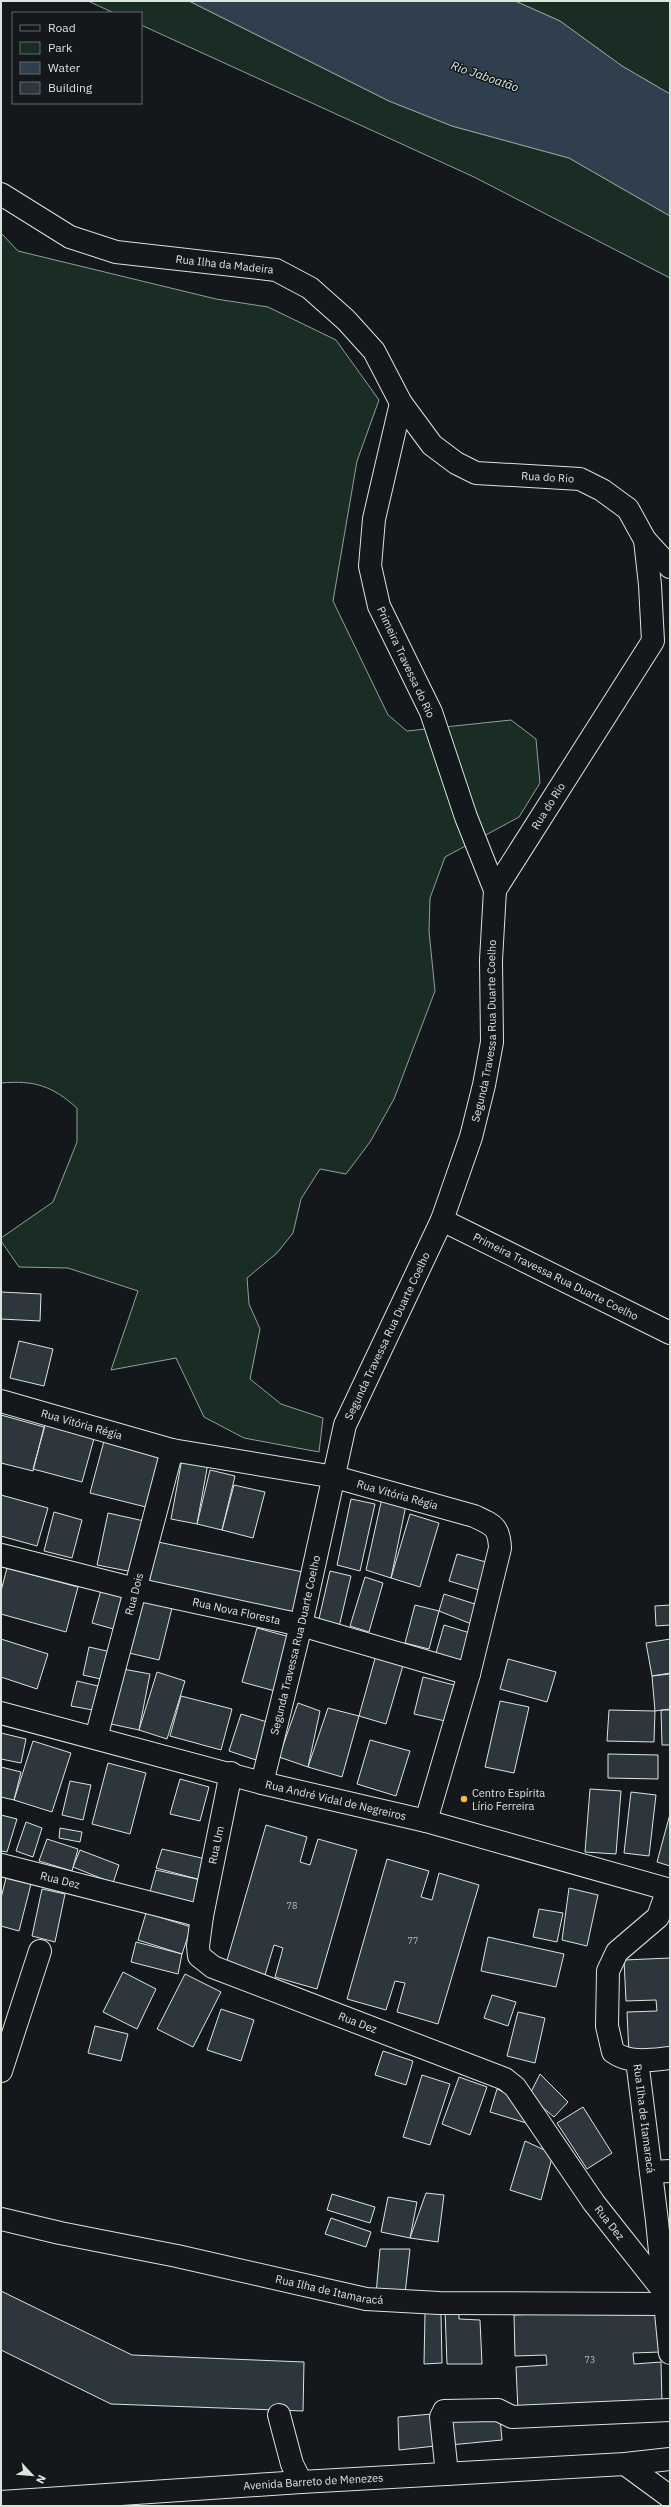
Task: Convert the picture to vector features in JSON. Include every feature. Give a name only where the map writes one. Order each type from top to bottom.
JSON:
[{"type":"street","name":"Rua Ilha da Madeira","points":[[1,194],[70,237],[116,252],[276,270],[310,288],[346,320],[374,351],[401,403]]},
{"type":"street","name":"Rua do Rio","points":[[401,403],[432,445],[456,463],[476,473],[580,480],[602,490],[628,509],[645,540],[650,585],[661,638],[496,890]]},
{"type":"street","name":"Primeira Travessa do Rio","points":[[401,403],[374,519],[370,566],[379,606],[431,712],[466,817],[496,890]]},
{"type":"street","points":[[645,540],[670,567]]},
{"type":"street","name":"Segunda Travessa Rua Duarte Coelho","points":[[262,1783],[301,1625],[346,1426],[442,1220],[471,1137],[484,1085],[492,1042],[491,960],[496,890]]},
{"type":"street","name":"Primeira Travessa Rua Duarte Coelho","points":[[442,1220],[670,1333]]},
{"type":"street","name":"Rua Vitória Régia","points":[[1,1401],[172,1450],[335,1477],[474,1516],[492,1525],[499,1533],[500,1548],[469,1674],[426,1821]]},
{"type":"street","name":"Rua Dois","points":[[96,1738],[172,1450]]},
{"type":"street","name":"Rua Nova Floresta","points":[[1,1555],[135,1589],[301,1625],[469,1674]]},
{"type":"street","name":"Rua André Vidal de Negreiros","points":[[1,1713],[262,1783],[426,1821],[669,1890]]},
{"type":"street","name":"Rua Um","points":[[202,1916],[231,1774]]},
{"type":"street","name":"Rua Dez","points":[[1,1865],[202,1916],[198,1946],[199,1956],[213,1967],[505,2079],[515,2087],[594,2204],[665,2294]]},
{"type":"street","name":"Rua Ilha de Itamaracá","points":[[669,1890],[658,1917],[617,1952],[606,1978],[607,2026],[610,2047],[619,2056],[637,2060],[661,2172],[665,2294],[670,2353]]},
{"type":"street","points":[[1,2071],[40,1950]]},
{"type":"street","points":[[637,2060],[670,2058]]},
{"type":"street","name":"Rua Ilha de Itamaracá","points":[[1,2219],[60,2233],[177,2256],[366,2299],[439,2303],[665,2294]]},
{"type":"street","points":[[447,2474],[441,2417],[444,2411],[498,2410],[512,2417],[670,2410]]},
{"type":"street","points":[[279,2415],[292,2464],[301,2482]]},
{"type":"street","name":"Avenida Barreto de Menezes","points":[[1,2502],[301,2482],[626,2464],[670,2459]]},
{"type":"street","points":[[626,2464],[670,2497]]},
{"type":"green space","points":[[88,1],[189,1],[389,101],[452,126],[569,158],[670,216],[670,278],[474,177],[142,25],[142,12],[112,12]]},
{"type":"green space","points":[[515,1],[670,1],[670,94],[622,66],[560,21]]},
{"type":"green space","points":[[1,233],[18,251],[216,299],[268,307],[336,340],[379,400],[357,461],[333,601],[388,715],[407,731],[511,720],[536,739],[540,783],[519,817],[445,857],[430,898],[429,931],[435,991],[394,1099],[370,1142],[346,1174],[320,1169],[301,1199],[293,1233],[277,1253],[247,1278],[249,1304],[260,1329],[250,1379],[281,1404],[323,1418],[319,1452],[244,1438],[204,1417],[176,1358],[111,1370],[138,1291],[68,1268],[19,1267],[1,1241],[1,1238],[53,1202],[77,1142],[77,1108],[59,1094],[42,1086],[13,1082],[1,1083]]},
{"type":"water","name":"Rio Jaboatão","points":[[189,1],[515,1],[560,21],[622,66],[670,94],[670,216],[569,158],[452,126],[389,101]]},
{"type":"building","points":[[1,1292],[41,1294],[40,1321],[1,1319]]},
{"type":"building","points":[[19,1341],[53,1349],[44,1386],[10,1378]]},
{"type":"building","points":[[1,1415],[44,1427],[33,1471],[1,1463]]},
{"type":"building","points":[[46,1422],[95,1435],[82,1482],[33,1469]]},
{"type":"building","points":[[104,1441],[163,1456],[150,1508],[90,1493]]},
{"type":"building","points":[[182,1459],[208,1463],[197,1524],[171,1519]]},
{"type":"building","points":[[210,1470],[235,1476],[222,1530],[197,1524]]},
{"type":"building","points":[[234,1485],[265,1492],[253,1538],[222,1530]]},
{"type":"building","points":[[1,1495],[48,1508],[37,1546],[1,1536]]},
{"type":"building","points":[[382,1498],[406,1505],[391,1578],[366,1570]]},
{"type":"building","points":[[351,1499],[375,1504],[360,1571],[337,1565]]},
{"type":"building","points":[[54,1512],[82,1520],[72,1558],[44,1551]]},
{"type":"building","points":[[108,1513],[144,1521],[133,1572],[97,1565]]},
{"type":"building","points":[[410,1514],[439,1523],[420,1587],[391,1578]]},
{"type":"building","points":[[158,1542],[303,1572],[294,1612],[149,1583]]},
{"type":"building","points":[[457,1554],[486,1562],[479,1590],[449,1581]]},
{"type":"building","points":[[7,1568],[78,1587],[66,1632],[1,1614],[1,1591]]},
{"type":"building","points":[[330,1571],[351,1576],[339,1627],[318,1623]]},
{"type":"building","points":[[365,1577],[383,1583],[369,1632],[350,1626]]},
{"type":"building","points":[[102,1586],[131,1594],[121,1631],[92,1623]]},
{"type":"building","points":[[444,1594],[481,1606],[474,1625],[439,1611]]},
{"type":"building","points":[[142,1601],[172,1608],[159,1660],[129,1653]]},
{"type":"building","points":[[415,1605],[439,1611],[429,1649],[405,1643]]},
{"type":"building","points":[[670,1605],[670,1625],[656,1626],[655,1606]]},
{"type":"building","points":[[444,1625],[470,1633],[462,1661],[436,1653]]},
{"type":"building","points":[[257,1628],[290,1637],[275,1691],[242,1682]]},
{"type":"building","points":[[1,1639],[48,1654],[37,1689],[1,1677]]},
{"type":"building","points":[[670,1639],[670,1673],[652,1676],[646,1643]]},
{"type":"building","points":[[89,1647],[111,1652],[105,1680],[83,1675]]},
{"type":"building","points":[[376,1655],[404,1662],[386,1724],[359,1716]]},
{"type":"building","points":[[508,1659],[556,1672],[547,1702],[500,1689]]},
{"type":"building","points":[[123,1669],[150,1674],[139,1730],[111,1724]]},
{"type":"building","points":[[157,1672],[185,1681],[167,1739],[139,1730]]},
{"type":"building","points":[[670,1674],[670,1709],[655,1711],[652,1676]]},
{"type":"building","points":[[423,1677],[454,1685],[445,1721],[414,1714]]},
{"type":"building","points":[[77,1681],[98,1686],[93,1710],[71,1706]]},
{"type":"building","points":[[181,1696],[232,1709],[221,1750],[170,1736]]},
{"type":"building","points":[[500,1701],[529,1707],[514,1773],[485,1767]]},
{"type":"building","points":[[298,1703],[320,1711],[308,1767],[279,1757]]},
{"type":"building","points":[[328,1708],[359,1716],[342,1777],[308,1767]]},
{"type":"building","points":[[609,1710],[655,1711],[654,1742],[607,1741]]},
{"type":"building","points":[[661,1710],[670,1710],[670,1745],[662,1745]]},
{"type":"building","points":[[241,1714],[267,1722],[256,1760],[229,1751]]},
{"type":"building","points":[[1,1733],[26,1739],[21,1763],[1,1759]]},
{"type":"building","points":[[370,1740],[410,1751],[396,1796],[357,1784]]},
{"type":"building","points":[[33,1741],[71,1753],[52,1812],[14,1800]]},
{"type":"building","points":[[608,1754],[658,1755],[658,1779],[608,1778]]},
{"type":"building","points":[[108,1763],[146,1773],[130,1834],[92,1824]]},
{"type":"building","points":[[1,1767],[21,1772],[14,1800],[1,1797]]},
{"type":"building","points":[[180,1779],[209,1787],[200,1821],[170,1814]]},
{"type":"building","points":[[70,1781],[91,1785],[83,1820],[62,1815]]},
{"type":"building","points":[[590,1789],[621,1791],[616,1854],[585,1852]]},
{"type":"building","points":[[631,1792],[656,1795],[649,1856],[624,1853]]},
{"type":"building","points":[[670,1814],[670,1866],[657,1862]]},
{"type":"building","points":[[1,1815],[17,1819],[7,1852],[1,1851]]},
{"type":"building","points":[[26,1822],[42,1828],[33,1857],[16,1851]]},
{"type":"building","points":[[266,1825],[307,1837],[300,1862],[310,1865],[318,1839],[357,1850],[317,1989],[275,1977],[283,1948],[274,1945],[265,1975],[226,1964]]},
{"type":"building","points":[[60,1828],[82,1832],[80,1842],[59,1838]]},
{"type":"building","points":[[47,1839],[78,1849],[72,1871],[39,1861]]},
{"type":"building","points":[[162,1849],[206,1859],[201,1880],[156,1868]]},
{"type":"building","points":[[80,1850],[119,1865],[113,1883],[73,1867]]},
{"type":"building","points":[[387,1859],[429,1871],[421,1897],[432,1900],[439,1873],[479,1885],[438,2024],[397,2012],[405,1983],[395,1981],[386,2010],[347,1999]]},
{"type":"building","points":[[156,1870],[201,1880],[195,1903],[150,1892]]},
{"type":"building","points":[[6,1878],[31,1884],[19,1931],[1,1926],[1,1898]]},
{"type":"building","points":[[569,1888],[598,1895],[587,1946],[562,1940]]},
{"type":"building","points":[[42,1889],[65,1894],[55,1942],[32,1936]]},
{"type":"building","points":[[539,1909],[563,1913],[557,1942],[533,1937]]},
{"type":"building","points":[[146,1913],[191,1927],[182,1954],[138,1940]]},
{"type":"building","points":[[488,1937],[564,1954],[556,1987],[481,1971]]},
{"type":"building","points":[[136,1942],[182,1954],[178,1974],[131,1962]]},
{"type":"building","points":[[670,1958],[670,2053],[629,2055],[627,2012],[657,2011],[656,2000],[626,2001],[624,1960]]},
{"type":"building","points":[[123,1972],[156,1989],[137,2029],[103,2012]]},
{"type":"building","points":[[185,1974],[221,1992],[193,2047],[157,2029]]},
{"type":"building","points":[[492,1995],[516,2002],[508,2026],[484,2018]]},
{"type":"building","points":[[221,2009],[254,2020],[241,2061],[207,2050]]},
{"type":"building","points":[[518,2012],[545,2018],[535,2063],[507,2056]]},
{"type":"building","points":[[95,2026],[128,2034],[121,2061],[88,2053]]},
{"type":"building","points":[[383,2051],[413,2061],[406,2085],[375,2075]]},
{"type":"building","points":[[540,2074],[568,2102],[554,2117],[529,2096]]},
{"type":"building","points":[[422,2075],[450,2084],[430,2145],[403,2137]]},
{"type":"building","points":[[459,2077],[487,2087],[470,2135],[442,2124]]},
{"type":"building","points":[[497,2089],[514,2097],[533,2125],[490,2112]]},
{"type":"building","points":[[583,2107],[612,2153],[587,2169],[557,2123]]},
{"type":"building","points":[[525,2141],[553,2154],[541,2200],[510,2190]]},
{"type":"building","points":[[426,2193],[444,2195],[438,2242],[410,2238]]},
{"type":"building","points":[[332,2194],[375,2207],[370,2223],[327,2210]]},
{"type":"building","points":[[388,2197],[417,2202],[410,2238],[381,2232]]},
{"type":"building","points":[[331,2218],[371,2232],[366,2247],[325,2234]]},
{"type":"building","points":[[380,2249],[410,2249],[405,2294],[376,2294]]},
{"type":"building","points":[[1,2291],[132,2355],[304,2362],[303,2411],[111,2404],[1,2350]]},
{"type":"building","points":[[658,2308],[660,2352],[633,2353],[634,2364],[661,2362],[662,2403],[518,2410],[516,2367],[547,2365],[546,2355],[515,2356],[514,2315]]},
{"type":"building","points":[[445,2310],[459,2311],[459,2319],[480,2320],[482,2364],[447,2364]]},
{"type":"building","points":[[425,2313],[441,2314],[442,2363],[424,2364]]},
{"type":"building","points":[[432,2414],[435,2446],[399,2450],[398,2417]]},
{"type":"building","points":[[449,2418],[500,2418],[502,2440],[450,2445]]},
{"type":"place","name":"Centro Espírita Lírio Ferreira","points":[[464,1799]]}]
